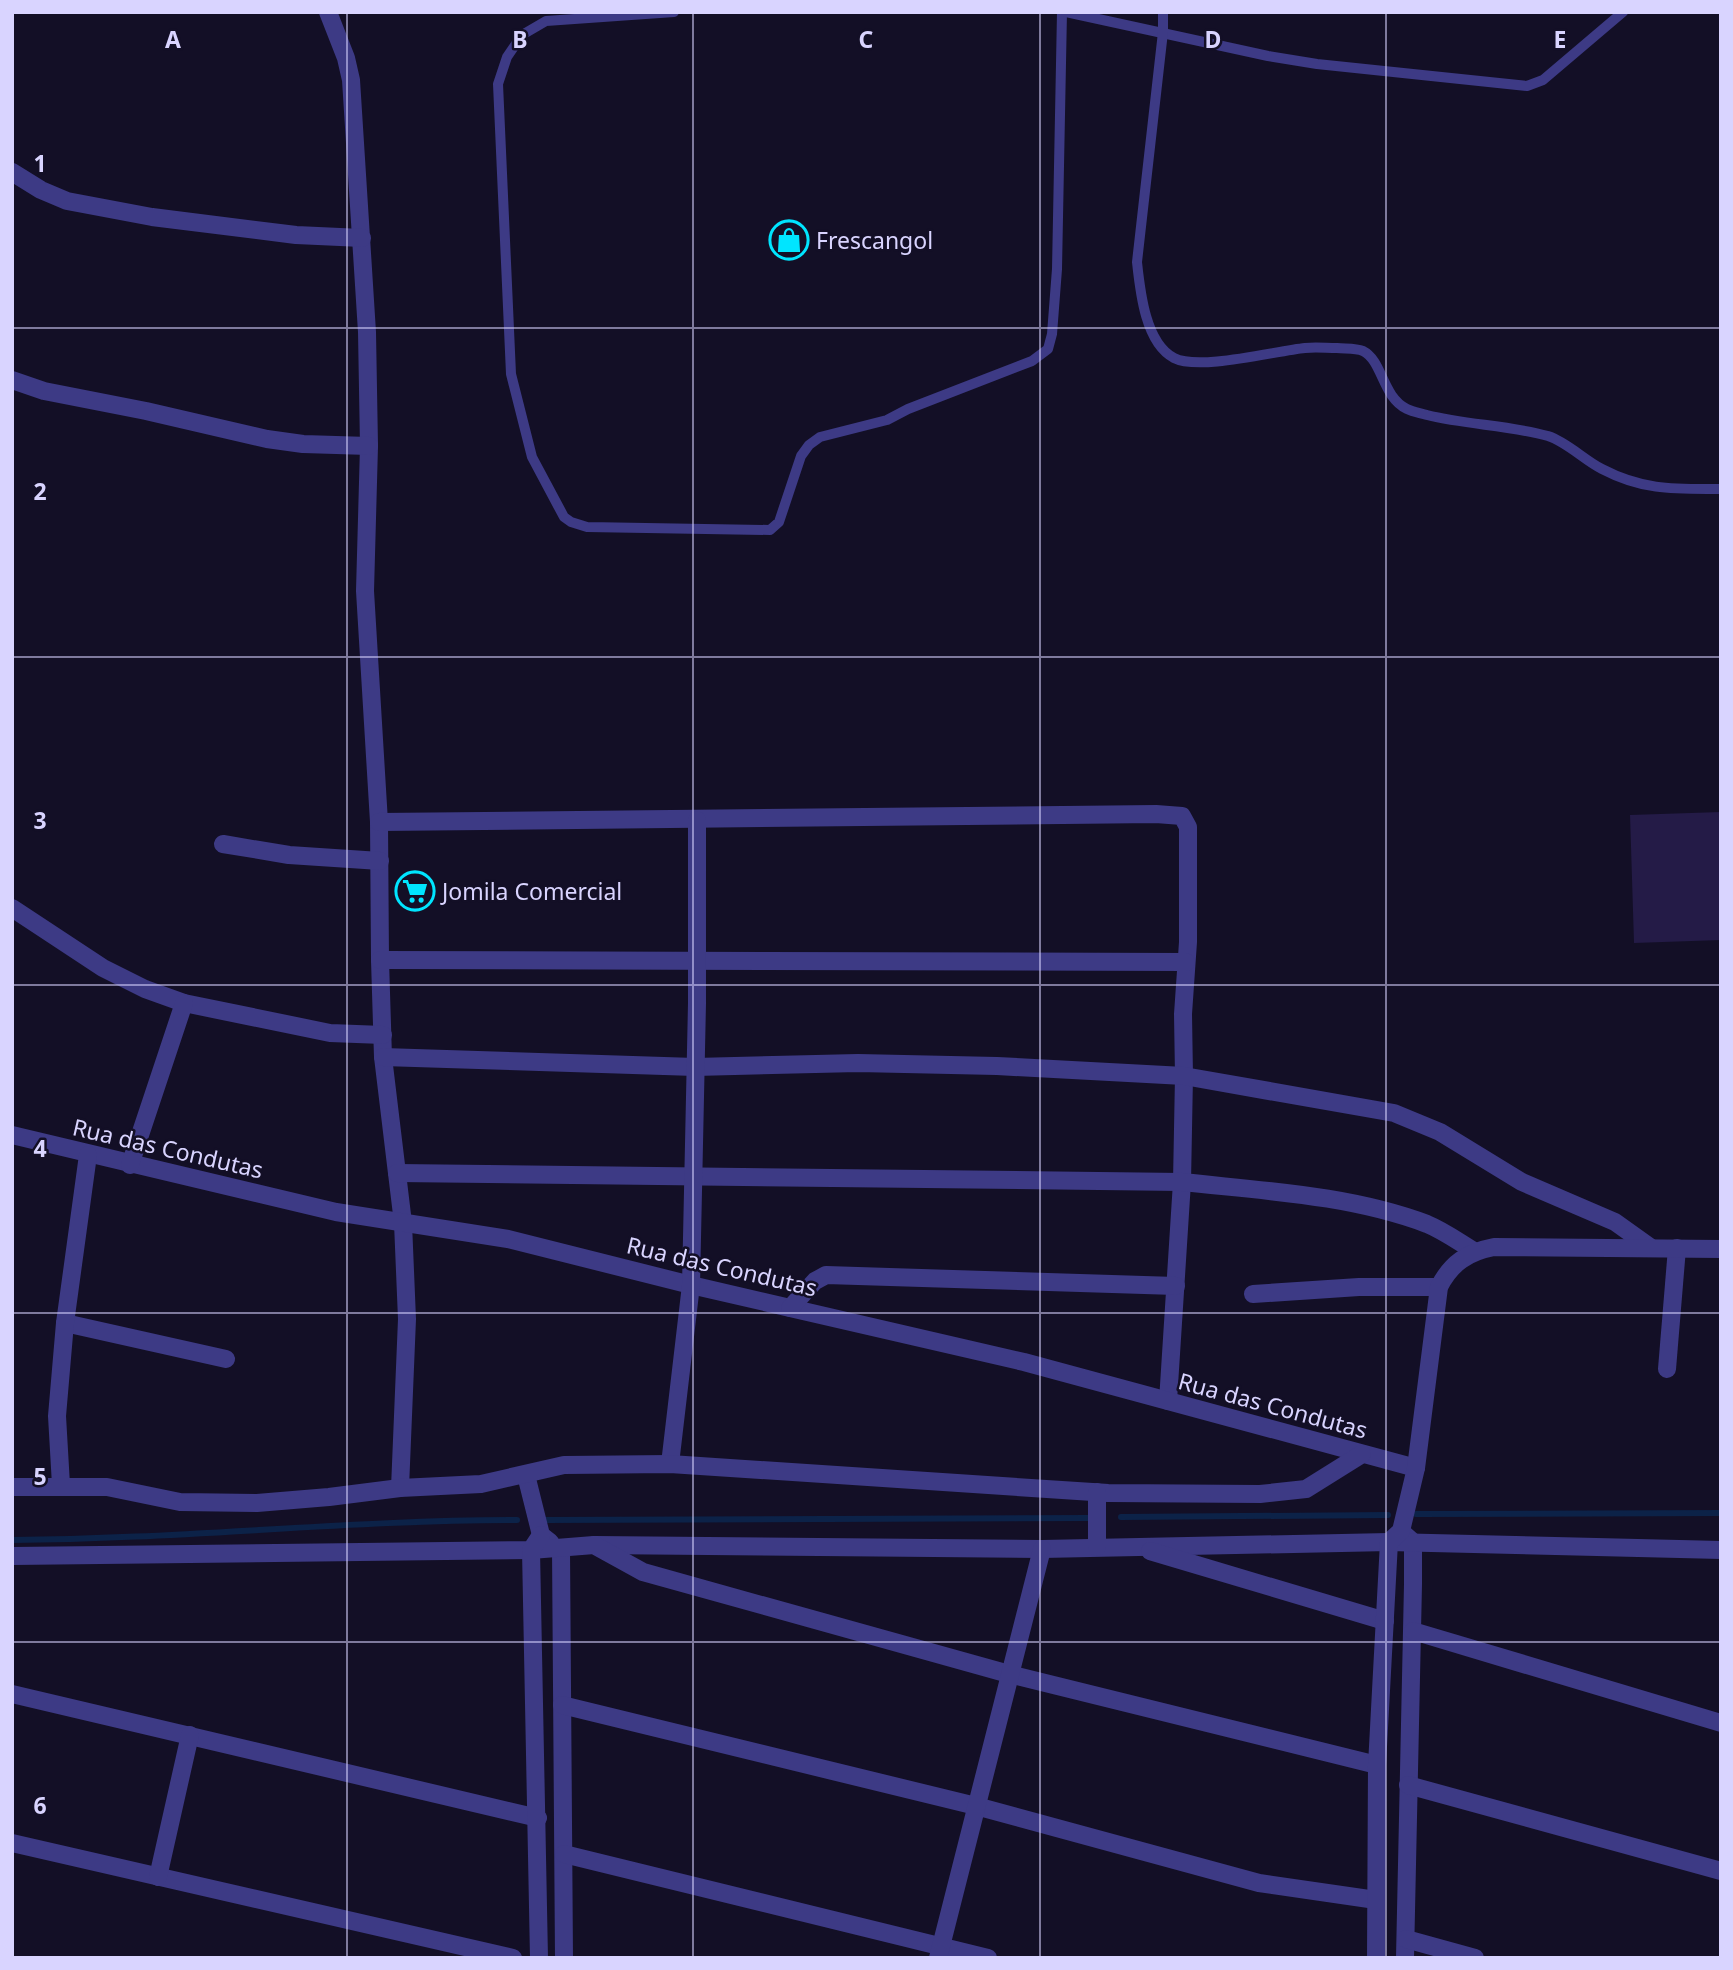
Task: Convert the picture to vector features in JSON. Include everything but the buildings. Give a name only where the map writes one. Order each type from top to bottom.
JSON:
[{"type":"street","points":[[328,12],[346,58],[351,80],[367,332],[369,446],[365,591],[379,822],[383,1057],[403,1223],[407,1319],[400,1488]]},
{"type":"street","points":[[12,172],[41,190],[67,201],[140,215],[296,235],[362,238]]},
{"type":"street","points":[[12,380],[44,391],[267,439],[303,444],[369,446]]},
{"type":"street","points":[[379,822],[1156,814],[1182,816],[1188,827],[1182,1182],[1168,1401]]},
{"type":"street","points":[[670,1464],[691,1285],[697,820]]},
{"type":"street","points":[[223,845],[289,855],[380,861]]},
{"type":"street","points":[[12,908],[103,968],[145,989],[184,1003],[330,1033],[383,1035]]},
{"type":"street","points":[[380,960],[1186,962]]},
{"type":"street","points":[[130,1165],[184,1003]]},
{"type":"street","points":[[383,1057],[695,1067],[858,1063],[997,1066],[1184,1076],[1359,1106],[1407,1117],[1440,1132],[1522,1182],[1615,1222],[1650,1247]]},
{"type":"street","name":"Rua das Condutas","points":[[12,1135],[336,1212],[508,1239],[691,1285],[1024,1362],[1416,1468]]},
{"type":"street","points":[[61,1485],[57,1416],[65,1323],[88,1155]]},
{"type":"street","points":[[397,1173],[1182,1182],[1279,1192],[1382,1209],[1430,1225],[1474,1251]]},
{"type":"street","points":[[1376,1958],[1377,1765],[1385,1621],[1416,1468],[1440,1287],[1446,1273],[1474,1251],[1518,1247],[1721,1249]]},
{"type":"street","points":[[1667,1369],[1677,1248]]},
{"type":"street","points":[[790,1308],[815,1280],[826,1275],[1176,1286]]},
{"type":"street","points":[[1253,1294],[1359,1287],[1440,1287]]},
{"type":"street","points":[[65,1323],[226,1359]]},
{"type":"street","points":[[12,1487],[107,1487],[180,1502],[257,1503],[400,1488],[481,1485],[564,1465],[670,1464],[1097,1492],[1260,1494],[1306,1489],[1362,1454]]},
{"type":"street","points":[[526,1475],[535,1512],[536,1543],[539,1958]]},
{"type":"street","points":[[1097,1492],[1097,1547]]},
{"type":"street","points":[[1401,1539],[1413,1631],[1405,1958]]},
{"type":"street","points":[[12,1556],[536,1543],[561,1549],[594,1545],[1042,1549],[1401,1539],[1721,1550]]},
{"type":"street","points":[[594,1545],[633,1569],[643,1572],[1009,1674],[1377,1765]]},
{"type":"street","points":[[1133,1546],[1385,1621]]},
{"type":"street","points":[[561,1549],[564,1958]]},
{"type":"street","points":[[939,1952],[1042,1549]]},
{"type":"street","points":[[1413,1631],[1721,1723]]},
{"type":"street","points":[[12,1694],[538,1818]]},
{"type":"street","points":[[562,1705],[976,1805],[1259,1883],[1376,1900]]},
{"type":"street","points":[[158,1877],[190,1735]]},
{"type":"street","points":[[1408,1785],[1721,1871]]},
{"type":"street","points":[[12,1843],[513,1958]]},
{"type":"street","points":[[564,1854],[939,1952],[988,1958]]},
{"type":"street","points":[[1406,1939],[1475,1958]]},
{"type":"lane","points":[[674,12],[546,21],[522,35],[508,57],[498,84],[511,374],[532,457],[564,517],[570,522],[587,527],[770,530],[779,522],[801,456],[809,445],[820,437],[887,420],[908,409],[1032,361],[1048,349],[1052,334],[1057,269],[1064,12],[1317,64],[1527,86],[1543,80],[1623,12]]},
{"type":"lane","points":[[1163,12],[1138,262],[1140,293],[1151,331],[1172,357],[1187,362],[1224,360],[1308,348],[1352,349],[1364,352],[1375,362],[1386,390],[1406,409],[1447,420],[1504,427],[1551,437],[1601,469],[1643,485],[1656,488],[1721,489]]},
{"type":"waterway","points":[[1416,1514],[1721,1513]]},
{"type":"waterway","points":[[1121,1517],[1388,1515]]},
{"type":"waterway","points":[[545,1520],[1088,1518]]},
{"type":"waterway","points":[[12,1540],[517,1520]]},
{"type":"place","name":"Frescangol","points":[[789,240]]},
{"type":"place","name":"Jomila Comercial","points":[[415,891]]}]
